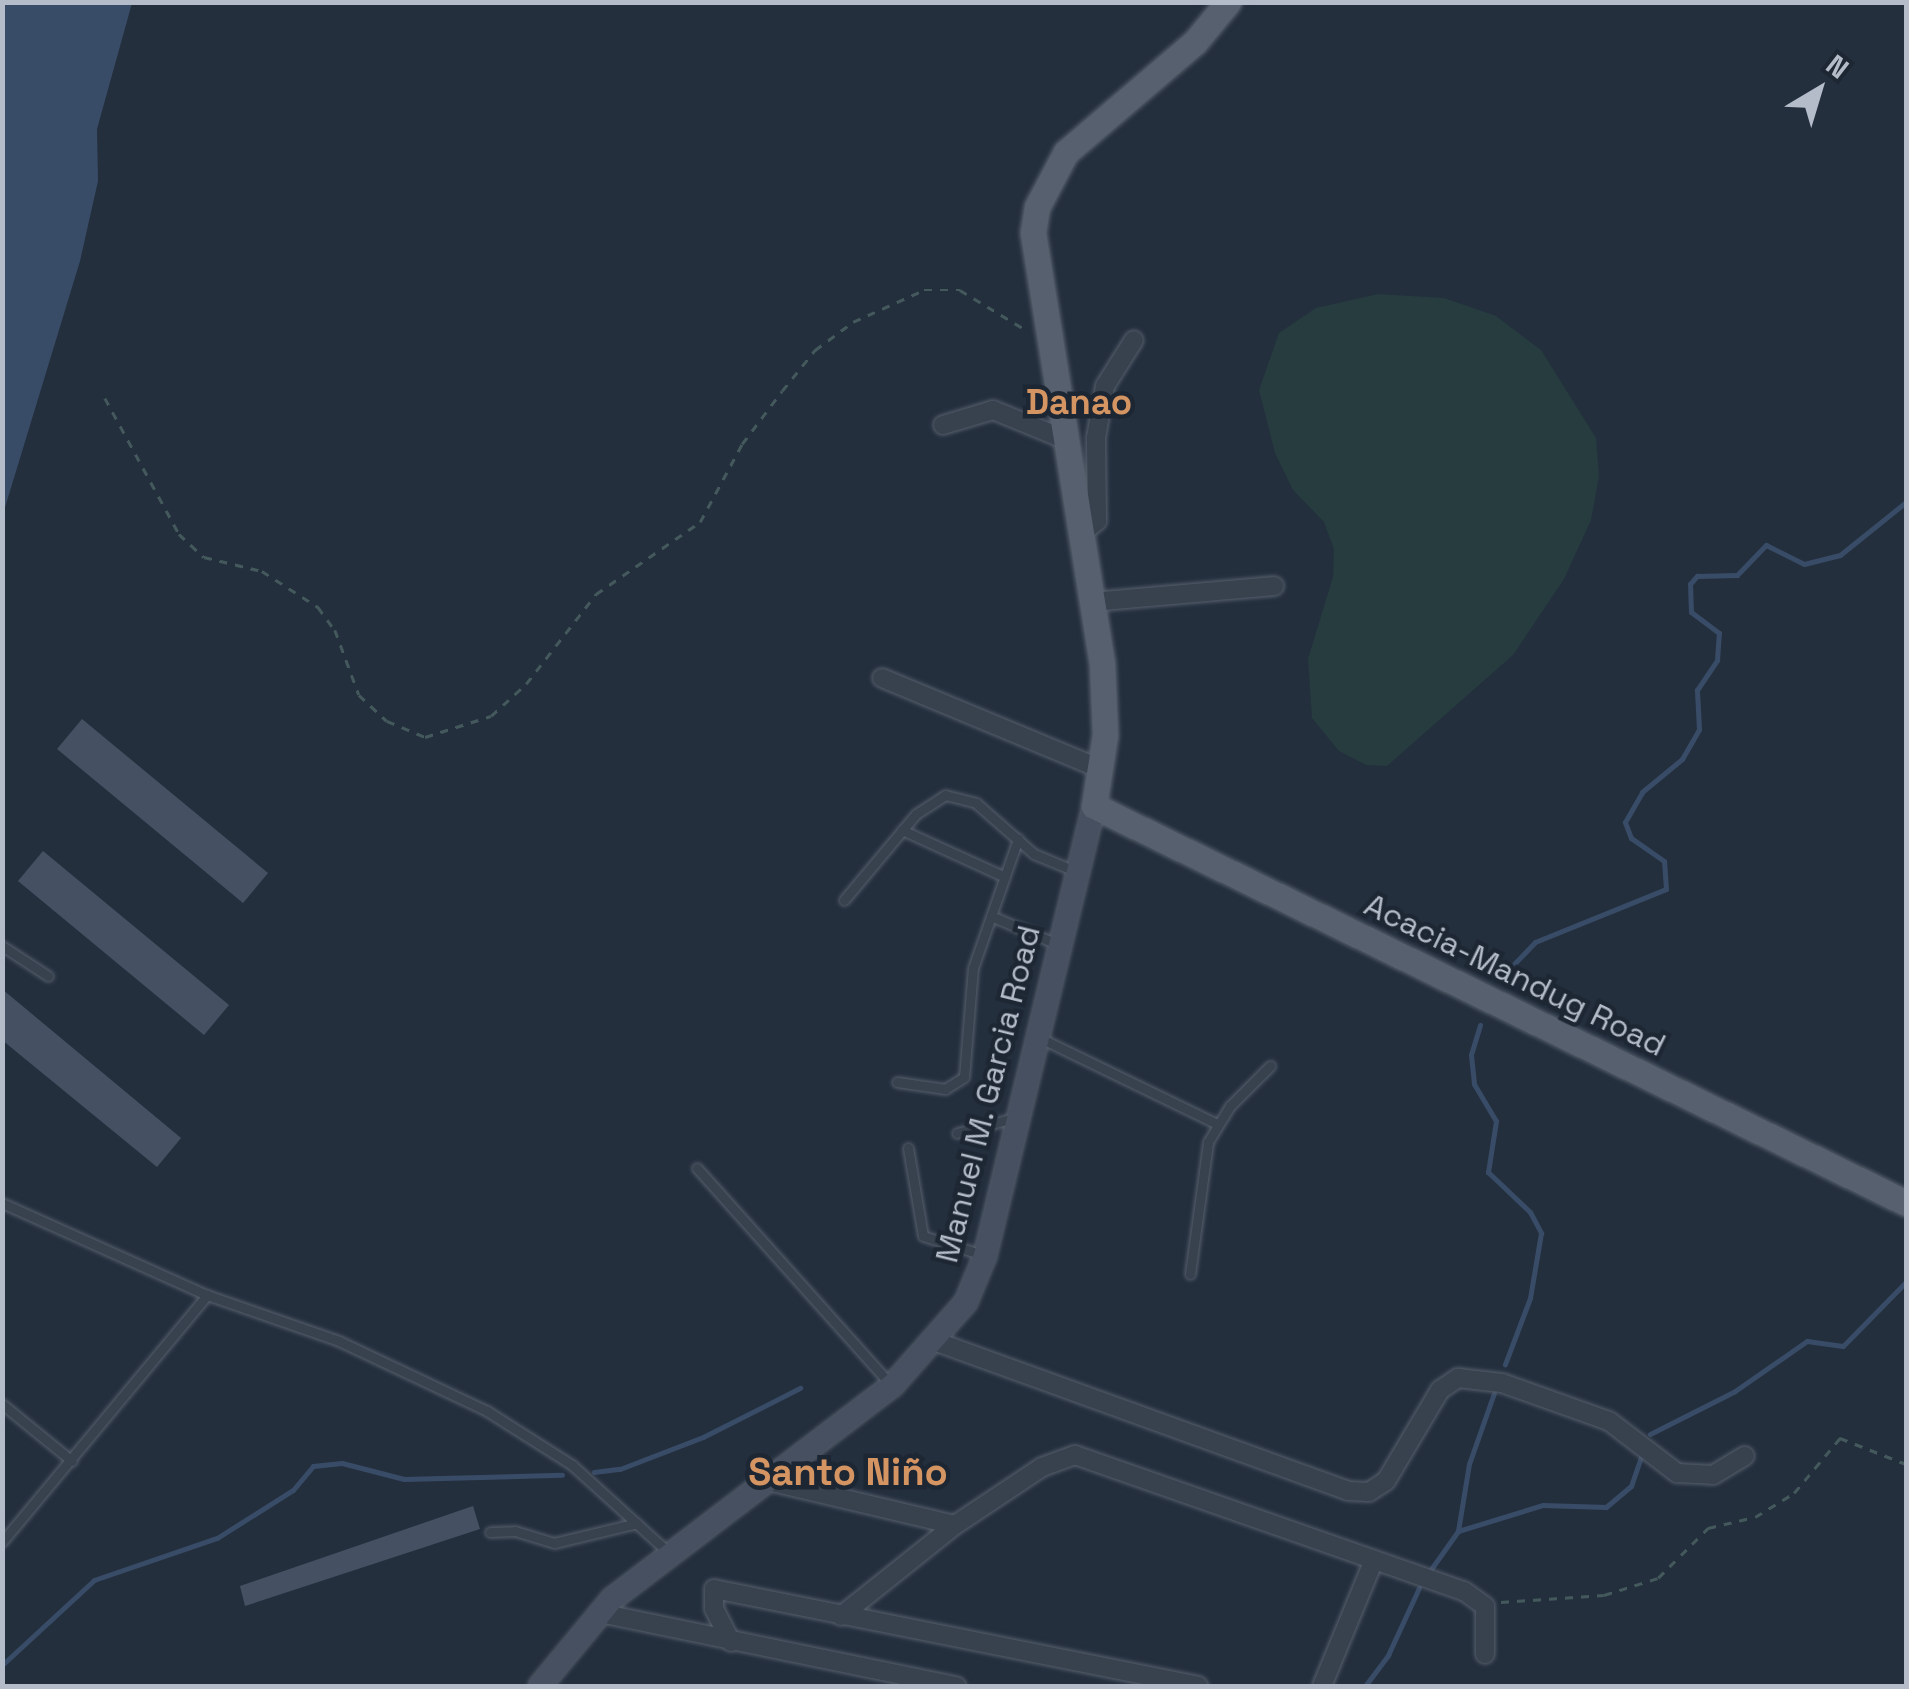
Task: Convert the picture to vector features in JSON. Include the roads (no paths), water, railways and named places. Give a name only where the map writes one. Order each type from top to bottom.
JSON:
[{"type":"main road","points":[[1094,806],[1106,705],[1081,534],[1047,347],[1033,232],[1050,177],[1085,132],[1195,42],[1228,2]]},
{"type":"main road","name":"Manuel M. Garcia Road","points":[[540,1686],[600,1613],[668,1553],[892,1386],[937,1342],[966,1302],[985,1256],[1094,806]]},
{"type":"main road","name":"Acacia-Mandug Road","points":[[1094,806],[1906,1204]]},
{"type":"street","points":[[1081,534],[1097,521],[1096,438],[1105,386],[1134,340]]},
{"type":"street","points":[[943,425],[993,410],[1064,439]]},
{"type":"street","points":[[1092,602],[1274,586]]},
{"type":"street","points":[[882,678],[1101,769]]},
{"type":"street","points":[[937,1342],[1348,1491],[1369,1492],[1386,1481],[1440,1390],[1458,1378],[1502,1383],[1610,1421],[1678,1473],[1713,1474],[1745,1456]]},
{"type":"street","points":[[840,1616],[955,1525],[1042,1468],[1074,1456],[1464,1591],[1485,1606],[1485,1654]]},
{"type":"street","points":[[764,1480],[955,1525]]},
{"type":"street","points":[[1322,1686],[1374,1562]]},
{"type":"street","points":[[731,1642],[714,1608],[714,1589],[1198,1686]]},
{"type":"street","points":[[600,1613],[956,1686]]},
{"type":"lane","points":[[844,900],[929,802],[958,796],[1046,861],[1077,872]]},
{"type":"lane","points":[[902,830],[1004,877]]},
{"type":"lane","points":[[897,1082],[945,1089],[964,1077],[967,998],[990,916],[1018,840]]},
{"type":"lane","points":[[990,916],[1059,945]]},
{"type":"lane","points":[[2,946],[48,976]]},
{"type":"lane","points":[[1037,1037],[1217,1124]]},
{"type":"lane","points":[[1190,1274],[1202,1163],[1217,1124],[1270,1066]]},
{"type":"lane","points":[[957,1133],[1018,1117]]},
{"type":"lane","points":[[908,1148],[924,1236],[985,1256]]},
{"type":"lane","points":[[698,1168],[892,1386]]},
{"type":"lane","points":[[2,1204],[208,1294],[283,1317],[487,1411],[572,1465],[668,1553]]},
{"type":"lane","points":[[2,1542],[208,1294]]},
{"type":"lane","points":[[2,1404],[72,1461]]},
{"type":"lane","points":[[490,1532],[515,1530],[554,1543],[637,1523]]},
{"type":"water","points":[[3,2],[132,3],[97,129],[98,181],[80,261],[3,514]]},
{"type":"waterway","points":[[1512,966],[1535,942],[1666,889],[1664,861],[1631,838],[1625,822],[1642,792],[1682,759],[1699,729],[1697,690],[1717,660],[1719,633],[1691,612],[1690,584],[1697,576],[1737,575],[1766,545],[1804,564],[1840,555],[1906,502]]},
{"type":"waterway","points":[[1480,1025],[1471,1055],[1474,1084],[1496,1121],[1488,1172],[1530,1212],[1541,1233],[1530,1298],[1505,1364]]},
{"type":"waterway","points":[[1650,1434],[1735,1391],[1807,1341],[1843,1346],[1906,1282]]},
{"type":"waterway","points":[[594,1472],[620,1469],[703,1437],[800,1388]]},
{"type":"waterway","points":[[1429,1572],[1458,1531],[1469,1464],[1494,1393]]},
{"type":"waterway","points":[[1458,1531],[1543,1505],[1606,1507],[1631,1486],[1643,1452]]},
{"type":"waterway","points":[[2,1665],[94,1580],[217,1538],[293,1490],[313,1466],[342,1463],[404,1479],[562,1475]]},
{"type":"waterway","points":[[1365,1686],[1388,1655],[1419,1588]]},
{"type":"district","name":"Danao","points":[[1079,402]]},
{"type":"district","name":"Santo Niño","points":[[848,1473]]}]
